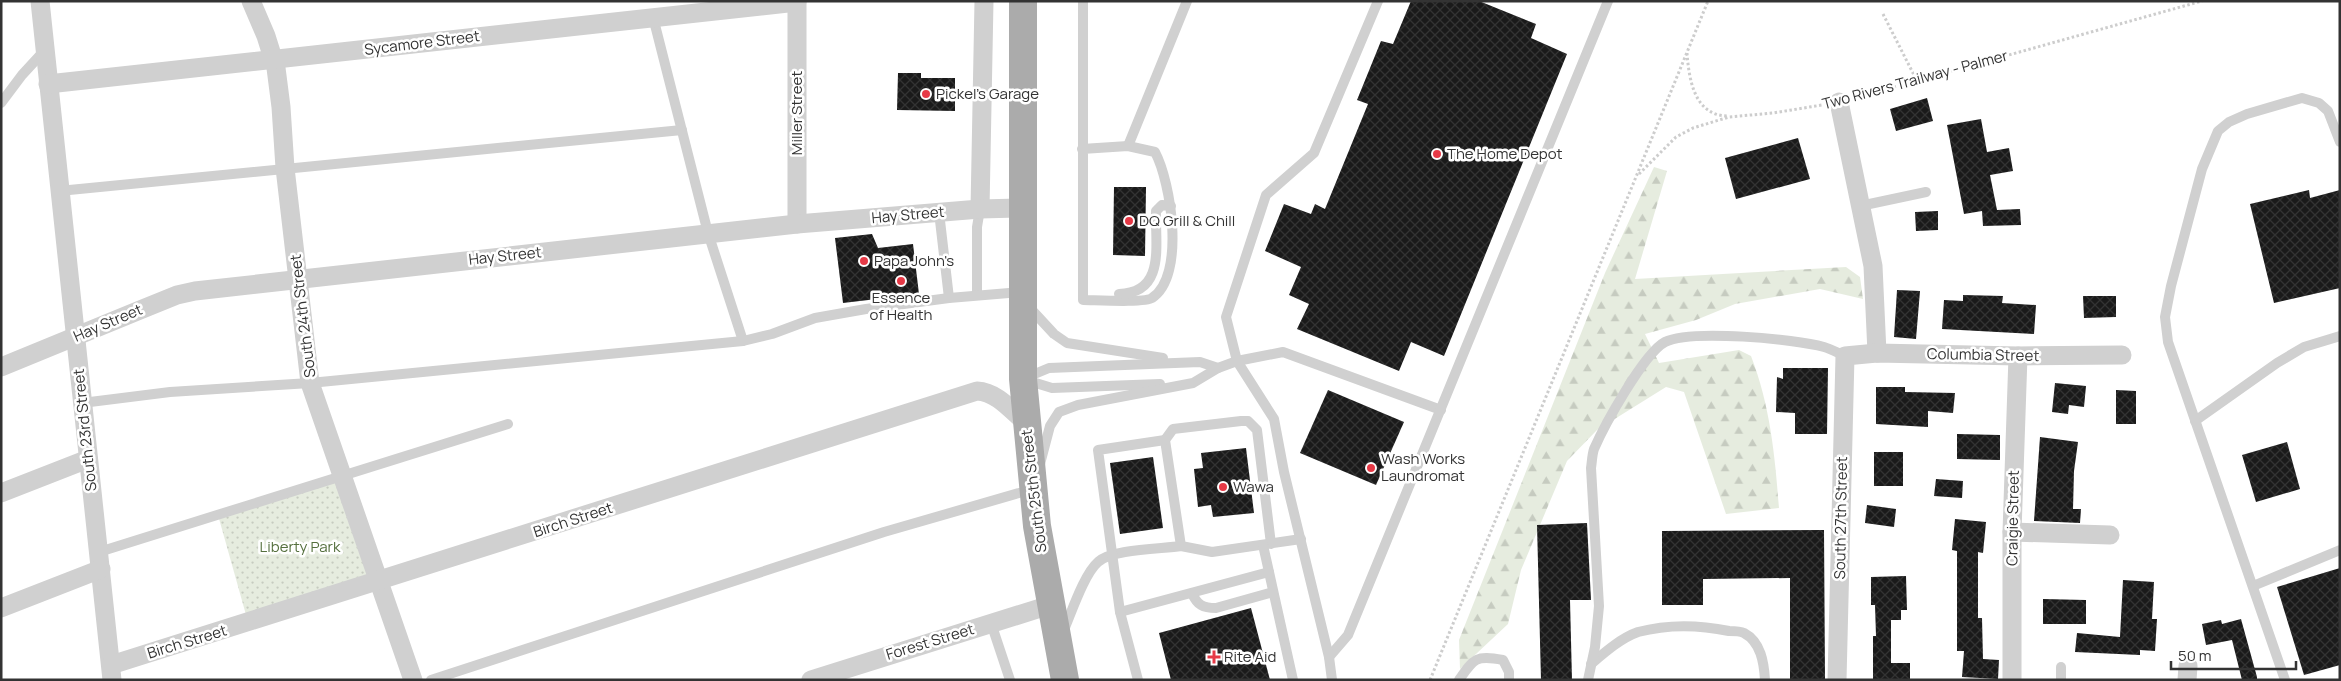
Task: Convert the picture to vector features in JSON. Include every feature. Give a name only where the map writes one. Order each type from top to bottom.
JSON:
[{"type":"main road","name":"South 25th Street","points":[[1023,1],[1023,379],[1033,490],[1050,605],[1065,680]]},
{"type":"street","name":"South 23rd Street","points":[[40,1],[112,672]]},
{"type":"street","name":"South 24th Street","points":[[251,1],[274,60],[281,107],[285,168],[310,383],[344,475],[414,680]]},
{"type":"street","points":[[980,209],[984,1]]},
{"type":"street","name":"Sycamore Street","points":[[48,84],[274,60],[650,9],[797,2]]},
{"type":"street","name":"Miller Street","points":[[797,2],[797,224]]},
{"type":"street","points":[[1839,102],[1873,266],[1877,354]]},
{"type":"street","name":"Hay Street","points":[[1,367],[178,295],[299,279],[708,233],[939,212],[1023,208]]},
{"type":"street","name":"Columbia Street","points":[[1845,356],[1877,354],[2122,355]]},
{"type":"street","name":"South 27th Street","points":[[1838,680],[1845,356]]},
{"type":"street","name":"Craigie Street","points":[[2012,680],[2012,532],[2018,356]]},
{"type":"street","name":"Birch Street","points":[[112,672],[380,581],[976,391],[986,392],[995,396],[1026,423]]},
{"type":"street","points":[[1,493],[88,459]]},
{"type":"street","points":[[2012,532],[2110,535]]},
{"type":"street","points":[[1,608],[100,560]]},
{"type":"street","name":"Forest Street","points":[[811,680],[1050,605]]},
{"type":"lane","points":[[1082,1],[1083,297]]},
{"type":"lane","points":[[1128,146],[1186,1]]},
{"type":"lane","points":[[1332,680],[1329,657],[1284,472],[1274,419],[1236,361],[1226,317],[1266,195],[1314,153],[1378,1]]},
{"type":"lane","points":[[1329,657],[1348,635],[1608,1]]},
{"type":"lane","points":[[650,9],[708,233],[743,341]]},
{"type":"lane","points":[[1,102],[44,50]]},
{"type":"lane","points":[[2285,680],[2168,342],[2165,317],[2171,286],[2202,169],[2218,131],[2229,122],[2247,114],[2302,98],[2320,103],[2328,111],[2340,142]]},
{"type":"lane","points":[[59,192],[285,168],[682,130]]},
{"type":"lane","points":[[1082,149],[1128,146],[1155,152],[1164,173],[1171,206],[1171,246],[1167,275],[1159,292],[1150,300],[1083,297]]},
{"type":"lane","points":[[1860,206],[1926,192]]},
{"type":"lane","points":[[1083,297],[1129,294],[1137,291],[1150,281],[1154,274],[1156,211],[1162,205],[1171,206]]},
{"type":"lane","points":[[978,295],[977,227],[980,209]]},
{"type":"lane","points":[[939,212],[949,298]]},
{"type":"lane","points":[[82,403],[170,392],[310,383],[743,341],[772,334],[815,318],[978,295],[1023,296],[1034,314],[1067,343],[1192,362]]},
{"type":"lane","points":[[1588,680],[1599,606],[1591,468],[1593,450],[1623,396],[1653,351],[1666,342],[1687,336],[1715,336],[1799,342],[1825,348],[1845,356]]},
{"type":"lane","points":[[2195,420],[2277,363],[2304,347],[2340,336]]},
{"type":"lane","points":[[431,680],[884,532],[1033,490],[1050,426],[1059,412],[1078,405],[1193,383],[1218,368],[1236,361],[1283,352],[1441,410]]},
{"type":"lane","points":[[1023,379],[1049,368],[1200,362],[1218,368]]},
{"type":"lane","points":[[1023,379],[1052,388],[1193,383]]},
{"type":"lane","points":[[1181,546],[1165,440],[1173,429],[1248,421],[1257,430],[1269,572],[1293,680]]},
{"type":"lane","points":[[100,560],[344,475],[508,424]]},
{"type":"lane","points":[[1138,680],[1120,612],[1098,450],[1165,440]]},
{"type":"lane","points":[[1058,647],[1075,602],[1094,567],[1102,559],[1113,555],[1181,546],[1212,552],[1301,539]]},
{"type":"lane","points":[[2253,586],[2340,550]]},
{"type":"lane","points":[[1120,612],[1269,572]]},
{"type":"lane","points":[[1192,593],[1200,606],[1216,608],[1274,592]]},
{"type":"lane","points":[[991,623],[1010,680]]},
{"type":"lane","points":[[1591,664],[1610,648],[1637,633],[1672,626],[1713,628],[1744,633],[1759,648],[1764,665],[1765,680]]},
{"type":"lane","points":[[1460,680],[1470,664],[1483,656],[1503,660],[1509,672],[1509,680]]},
{"type":"lane","points":[[2061,666],[2061,680]]},
{"type":"path","points":[[1430,680],[1708,1]]},
{"type":"path","name":"Two Rivers Trailway - Palmer","points":[[1687,52],[1690,78],[1701,105],[1714,114],[1732,116],[1773,113],[1839,102],[2202,1]]},
{"type":"path","points":[[1883,14],[1917,81]]},
{"type":"path","name":"Two Rivers Trailway - Palmer","points":[[1637,176],[1676,137],[1693,128],[1732,116]]},
{"type":"green space","points":[[1654,167],[1667,171],[1635,279],[1846,267],[1860,277],[1863,299],[1820,289],[1735,304],[1696,320],[1645,334],[1659,363],[1739,350],[1751,356],[1767,412],[1779,508],[1726,514],[1684,392],[1666,387],[1597,430],[1567,461],[1521,570],[1508,624],[1460,669],[1459,640],[1605,273]]},
{"type":"green space","name":"Liberty Park","points":[[344,475],[380,581],[248,622],[218,515]]},
{"type":"building","name":"The Home Depot","points":[[1411,1],[1479,1],[1536,24],[1531,38],[1567,54],[1444,356],[1411,342],[1399,371],[1297,329],[1309,304],[1289,295],[1301,267],[1265,251],[1284,204],[1311,214],[1315,204],[1325,209],[1368,104],[1357,100],[1381,41],[1393,44]]},
{"type":"building","name":"Pickel's Garage","points":[[898,73],[921,73],[921,78],[955,78],[955,111],[897,110]]},
{"type":"building","points":[[1927,98],[1933,121],[1896,131],[1890,109]]},
{"type":"building","points":[[1981,119],[1987,152],[2009,148],[2013,171],[1990,175],[1997,210],[2020,209],[2021,225],[1983,226],[1982,211],[1964,214],[1947,125]]},
{"type":"building","points":[[1798,138],[1810,179],[1736,199],[1725,158]]},
{"type":"building","name":"DQ Grill & Chill","points":[[1114,187],[1146,187],[1145,256],[1113,255]]},
{"type":"building","points":[[2309,190],[2310,198],[2340,190],[2340,288],[2274,303],[2250,204]]},
{"type":"building","points":[[1938,211],[1938,230],[1916,231],[1915,212]]},
{"type":"building","points":[[872,234],[878,248],[913,244],[919,294],[843,303],[835,238]]},
{"type":"building","points":[[1897,290],[1920,291],[1916,339],[1894,337]]},
{"type":"building","points":[[1963,295],[2003,296],[2002,303],[2036,305],[2034,334],[1942,329],[1944,300],[1963,301]]},
{"type":"building","points":[[2083,296],[2116,296],[2116,317],[2084,318]]},
{"type":"building","points":[[1783,368],[1828,368],[1827,434],[1795,434],[1795,413],[1776,412],[1777,377],[1783,379]]},
{"type":"building","points":[[2055,383],[2086,386],[2084,407],[2069,405],[2068,414],[2052,412]]},
{"type":"building","points":[[1876,387],[1905,387],[1905,392],[1955,393],[1953,413],[1928,411],[1928,427],[1876,424]]},
{"type":"building","points":[[1328,390],[1404,422],[1376,485],[1300,453]]},
{"type":"building","points":[[2116,390],[2136,391],[2136,424],[2116,424]]},
{"type":"building","points":[[1957,434],[2000,435],[2000,460],[1957,459]]},
{"type":"building","points":[[2040,437],[2078,442],[2074,471],[2073,509],[2081,509],[2080,523],[2034,521]]},
{"type":"building","points":[[2287,442],[2300,489],[2256,502],[2242,455]]},
{"type":"building","name":"Wawa","points":[[1246,448],[1254,513],[1213,517],[1211,505],[1198,507],[1194,469],[1203,468],[1201,453]]},
{"type":"building","points":[[1874,452],[1903,452],[1903,486],[1874,486]]},
{"type":"building","points":[[1153,457],[1163,528],[1120,534],[1110,463]]},
{"type":"building","points":[[1936,479],[1963,481],[1962,498],[1934,496]]},
{"type":"building","points":[[1867,505],[1896,509],[1894,527],[1865,523]]},
{"type":"building","points":[[1955,519],[1986,522],[1983,553],[1978,552],[1978,618],[1982,618],[1983,659],[1999,660],[1998,679],[1962,677],[1964,651],[1957,651],[1957,551],[1952,550]]},
{"type":"building","points":[[1587,523],[1591,600],[1570,600],[1572,680],[1541,680],[1537,525]]},
{"type":"building","points":[[1824,530],[1825,680],[1790,680],[1790,578],[1703,579],[1703,605],[1662,605],[1662,531]]},
{"type":"building","points":[[2340,568],[2340,665],[2304,675],[2277,587]]},
{"type":"building","points":[[1906,576],[1907,610],[1901,610],[1901,620],[1891,620],[1891,663],[1910,663],[1910,680],[1873,680],[1873,636],[1876,636],[1875,605],[1871,605],[1871,577]]},
{"type":"building","points":[[2123,580],[2154,582],[2152,619],[2157,619],[2155,651],[2140,650],[2140,655],[2075,652],[2077,633],[2120,637]]},
{"type":"building","points":[[2043,599],[2086,600],[2086,624],[2043,624]]},
{"type":"building","name":"Rite Aid","points":[[1251,608],[1270,680],[1171,680],[1159,633]]},
{"type":"building","points":[[2241,619],[2257,680],[2242,680],[2232,640],[2206,645],[2202,624],[2221,620],[2222,624]]},
{"type":"place","name":"Pickel's Garage","points":[[926,94]]},
{"type":"place","name":"The Home Depot","points":[[1437,154]]},
{"type":"place","name":"DQ Grill & Chill","points":[[1129,221]]},
{"type":"place","name":"Papa John's","points":[[864,261]]},
{"type":"place","name":"Essence of Health","points":[[901,281]]},
{"type":"place","name":"Wash Works Laundromat","points":[[1371,468]]},
{"type":"place","name":"Wawa","points":[[1223,487]]},
{"type":"place","name":"Rite Aid","points":[[1214,657]]}]
